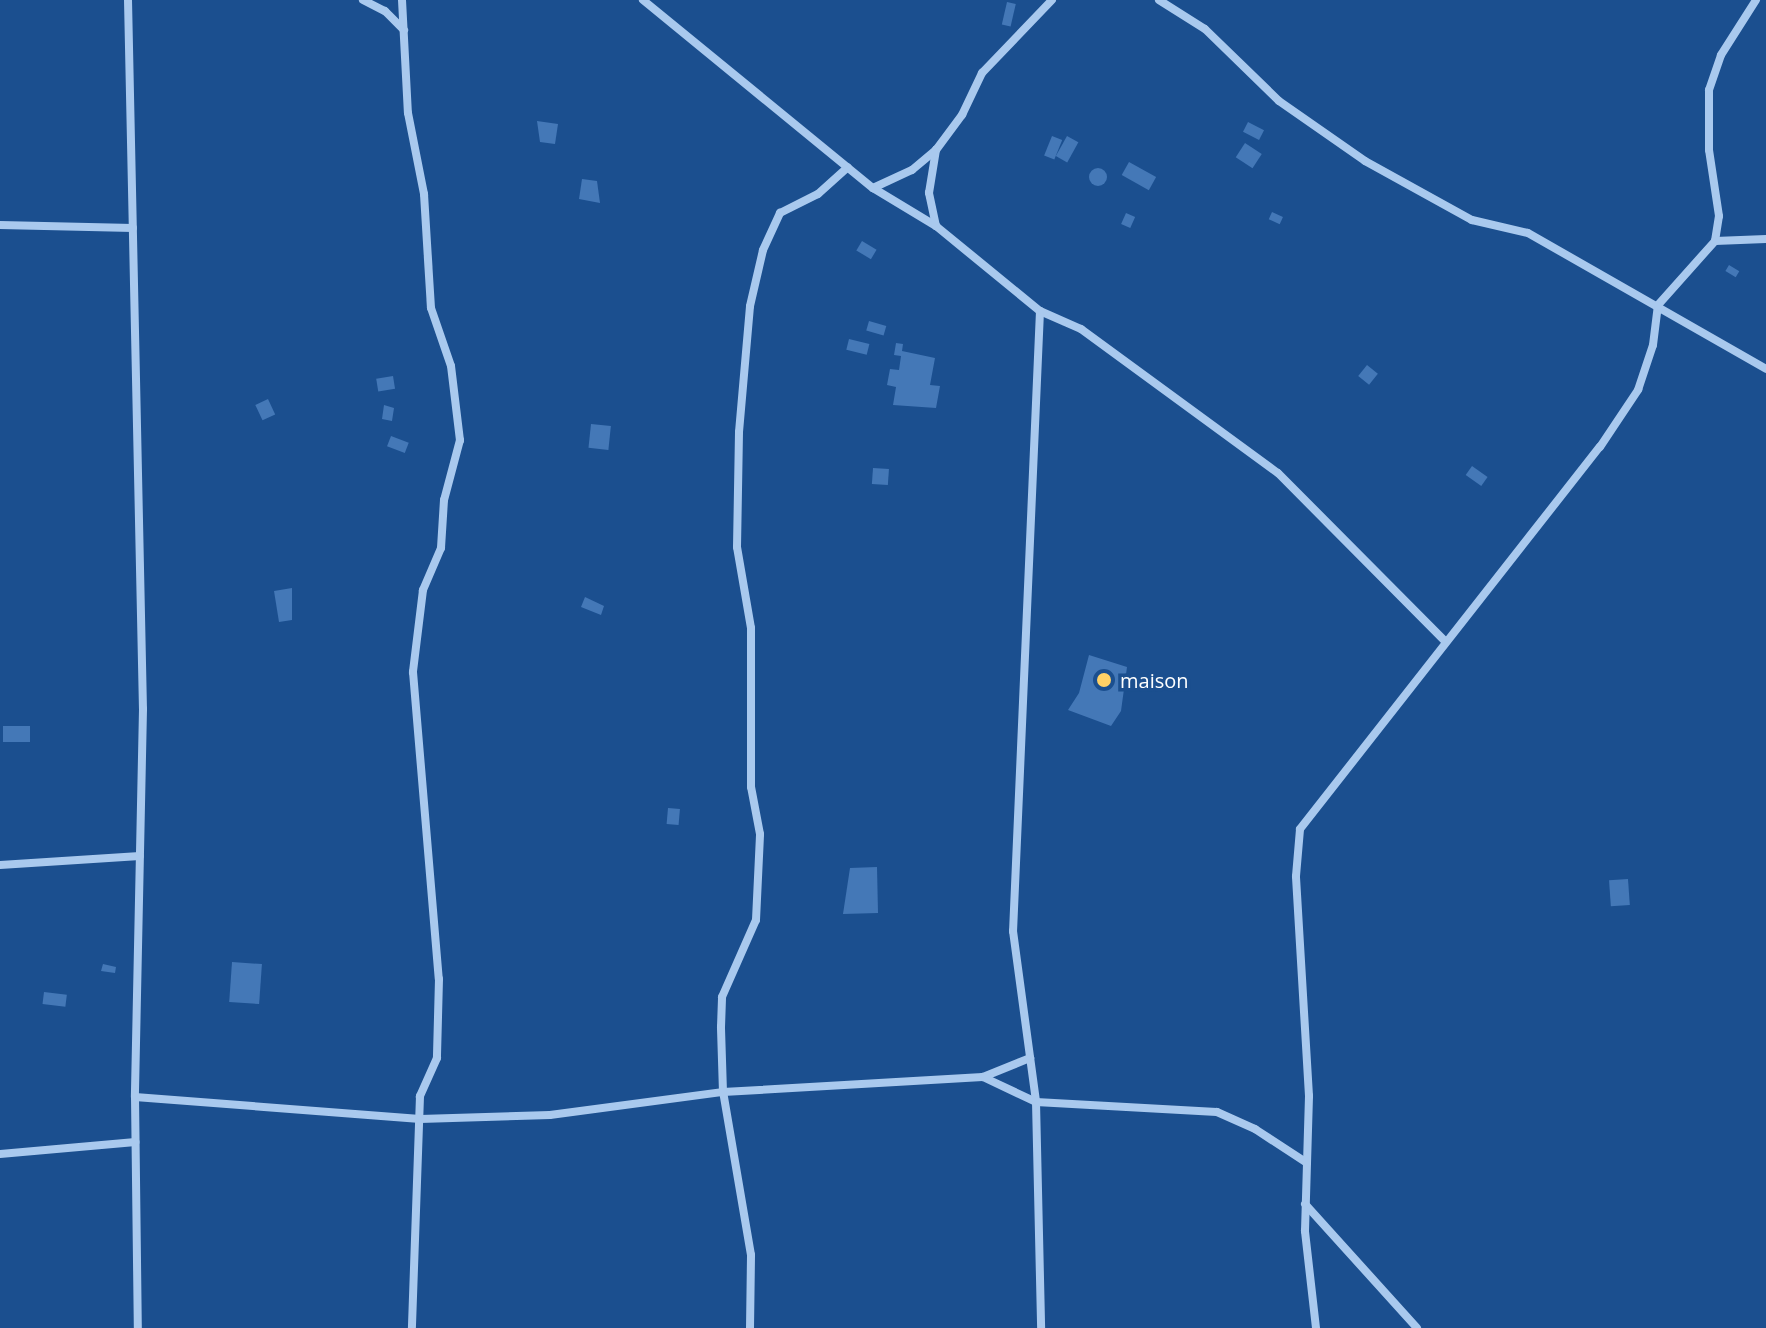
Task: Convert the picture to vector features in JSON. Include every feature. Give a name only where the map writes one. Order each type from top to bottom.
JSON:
[{"type":"street","points":[[128,0],[143,709],[135,1097],[138,1328]]},
{"type":"street","points":[[363,0],[385,11],[405,31]]},
{"type":"street","points":[[402,0],[408,113],[424,194],[431,308],[451,366],[460,440],[444,500],[441,548],[423,590],[413,672],[439,979],[437,1058],[420,1096],[412,1328]]},
{"type":"street","points":[[643,0],[873,188],[936,226],[1040,311],[1081,329],[1278,473],[1445,641]]},
{"type":"street","points":[[873,188],[912,170],[936,150],[962,115],[982,73],[1052,0]]},
{"type":"street","points":[[1159,0],[1205,29],[1279,101],[1365,161],[1472,220],[1528,233],[1766,369]]},
{"type":"street","points":[[1316,1328],[1304,1203],[1307,1039],[1296,876],[1300,829],[1617,423],[1638,390],[1653,345],[1658,305],[1715,241],[1719,216],[1709,150],[1709,90],[1721,55],[1756,0]]},
{"type":"street","points":[[936,150],[929,193],[936,226]]},
{"type":"street","points":[[750,1328],[751,1255],[723,1092],[722,997],[756,920],[760,834],[751,787],[751,628],[737,547],[739,432],[750,306],[763,250],[780,213],[818,194],[848,167]]},
{"type":"street","points":[[0,225],[133,228]]},
{"type":"street","points":[[1715,241],[1766,239]]},
{"type":"street","points":[[1040,311],[1013,931],[1036,1102],[1041,1328]]},
{"type":"street","points":[[0,865],[140,856]]},
{"type":"street","points":[[135,1097],[420,1119],[550,1115],[723,1092],[983,1077],[1030,1058]]},
{"type":"street","points":[[983,1077],[1036,1102],[1217,1112],[1255,1129],[1307,1163]]},
{"type":"street","points":[[0,1154],[135,1142]]},
{"type":"street","points":[[1304,1203],[1417,1328]]},
{"type":"building","points":[[1007,2],[1016,4],[1011,26],[1002,24]]},
{"type":"building","points":[[537,121],[558,124],[555,144],[540,142]]},
{"type":"building","points":[[1248,122],[1264,130],[1259,140],[1243,132]]},
{"type":"building","points":[[1052,136],[1062,140],[1054,160],[1044,155]]},
{"type":"building","points":[[1067,136],[1078,142],[1067,162],[1056,156]]},
{"type":"building","points":[[1245,143],[1262,154],[1253,168],[1236,157]]},
{"type":"building","points":[[1129,162],[1156,177],[1149,190],[1122,175]]},
{"type":"building","points":[[1098,168],[1107,177],[1098,186],[1089,177]]},
{"type":"building","points":[[582,179],[597,181],[600,203],[579,199]]},
{"type":"building","points":[[1272,212],[1283,217],[1280,224],[1269,219]]},
{"type":"building","points":[[1126,213],[1135,217],[1130,228],[1121,224]]},
{"type":"building","points":[[862,241],[877,250],[871,259],[856,250]]},
{"type":"building","points":[[1729,265],[1739,271],[1736,277],[1725,271]]},
{"type":"building","points":[[869,321],[886,326],[884,336],[866,331]]},
{"type":"building","points":[[849,339],[869,344],[867,355],[846,350]]},
{"type":"building","points":[[896,343],[903,344],[902,351],[935,358],[930,385],[940,386],[936,408],[893,405],[896,387],[887,385],[890,369],[899,370],[901,356],[894,355]]},
{"type":"building","points":[[1367,365],[1378,374],[1369,385],[1358,376]]},
{"type":"building","points":[[393,376],[395,389],[378,391],[376,379]]},
{"type":"building","points":[[268,399],[275,414],[262,420],[255,405]]},
{"type":"building","points":[[384,405],[394,408],[392,421],[382,419]]},
{"type":"building","points":[[591,424],[611,426],[608,450],[588,448]]},
{"type":"building","points":[[391,436],[409,443],[405,453],[387,446]]},
{"type":"building","points":[[1472,466],[1488,477],[1481,486],[1466,475]]},
{"type":"building","points":[[873,468],[889,469],[888,485],[872,484]]},
{"type":"building","points":[[292,588],[292,620],[279,622],[274,591]]},
{"type":"building","points":[[585,597],[604,606],[601,615],[581,607]]},
{"type":"building","name":"maison","points":[[1089,655],[1127,667],[1121,711],[1111,726],[1068,710],[1079,693]]},
{"type":"building","points":[[3,726],[30,726],[30,742],[3,742]]},
{"type":"building","points":[[668,808],[680,809],[679,825],[667,824]]},
{"type":"building","points":[[877,867],[878,913],[843,914],[850,868]]},
{"type":"building","points":[[1628,879],[1630,905],[1611,906],[1609,880]]},
{"type":"building","points":[[232,962],[262,964],[259,1004],[229,1002]]},
{"type":"building","points":[[103,964],[116,967],[115,973],[101,971]]},
{"type":"building","points":[[44,992],[67,995],[65,1007],[43,1004]]},
{"type":"place","name":"maison","points":[[1104,680]]}]
